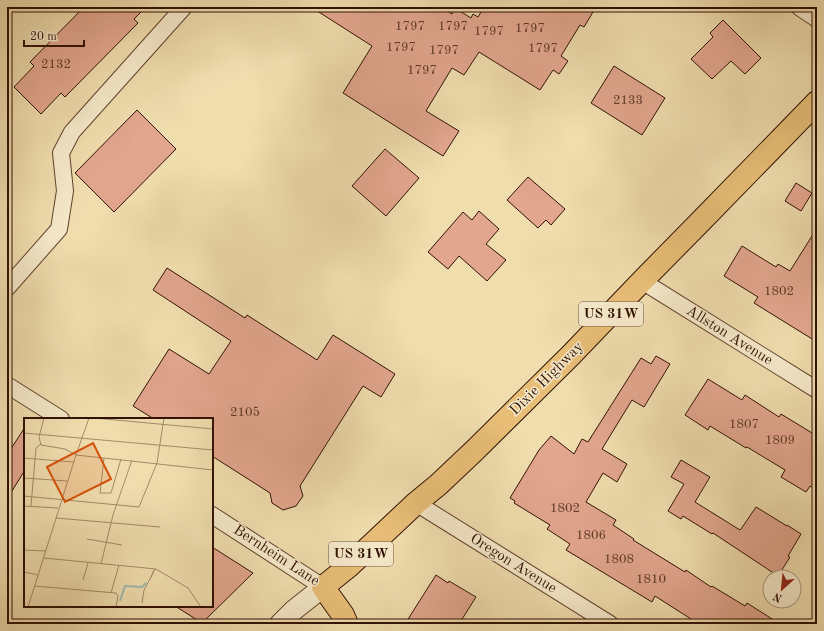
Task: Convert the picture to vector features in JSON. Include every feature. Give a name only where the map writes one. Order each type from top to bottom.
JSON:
[{"type":"main road","name":"Dixie Highway","points":[[323,587],[348,567],[474,451],[571,355],[817,102]]},
{"type":"main road","name":"Bernheim Lane","points":[[323,587],[343,615],[347,624]]},
{"type":"street","points":[[7,288],[59,230],[65,191],[61,153],[72,132],[184,7]]},
{"type":"street","points":[[798,7],[817,19]]},
{"type":"street","name":"Allston Avenue","points":[[642,281],[817,390]]},
{"type":"street","points":[[7,385],[59,418]]},
{"type":"street","name":"Oregon Avenue","points":[[416,503],[610,624]]},
{"type":"street","name":"Bernheim Lane","points":[[213,515],[323,587]]},
{"type":"street","name":"Dixie Highway","points":[[280,624],[294,610],[323,587]]},
{"type":"building","points":[[84,7],[146,7],[134,19],[138,23],[65,97],[61,93],[41,114],[14,87],[34,66],[30,62]]},
{"type":"building","points":[[311,7],[441,7],[452,14],[455,8],[471,18],[473,14],[478,17],[484,7],[596,7],[584,27],[580,25],[561,56],[568,61],[559,74],[553,70],[540,90],[479,52],[464,75],[452,68],[426,111],[459,131],[443,156],[343,93],[372,46]]},
{"type":"building","points":[[723,20],[761,58],[745,74],[731,61],[712,79],[691,59],[713,37],[710,33]]},
{"type":"building","points":[[614,66],[665,98],[642,135],[591,103]]},
{"type":"building","points":[[137,110],[176,149],[114,212],[75,173]]},
{"type":"building","points":[[385,149],[419,178],[386,216],[352,186]]},
{"type":"building","points":[[528,177],[565,209],[551,225],[546,220],[538,228],[507,200]]},
{"type":"building","points":[[796,183],[812,193],[801,211],[785,201]]},
{"type":"building","points":[[479,211],[499,229],[486,244],[506,260],[487,281],[459,256],[448,269],[428,252],[463,212],[472,220]]},
{"type":"building","points":[[817,228],[817,342],[754,303],[758,297],[724,276],[742,246],[776,267],[778,264],[790,271]]},
{"type":"building","points":[[167,268],[245,318],[247,315],[317,360],[333,335],[395,374],[381,397],[363,386],[300,486],[303,496],[296,506],[283,510],[272,503],[270,493],[213,457],[213,418],[152,418],[133,406],[169,349],[209,374],[231,341],[153,290]]},
{"type":"building","points":[[656,356],[670,364],[644,407],[632,400],[602,449],[627,464],[617,482],[603,473],[586,502],[616,520],[613,525],[634,539],[633,540],[685,572],[686,570],[711,587],[712,586],[745,606],[747,603],[780,624],[688,624],[691,619],[655,596],[652,602],[566,550],[570,544],[547,529],[550,525],[514,503],[515,501],[510,498],[539,450],[551,436],[574,454],[582,439],[588,442],[641,358],[651,364]]},
{"type":"building","points":[[708,379],[742,400],[745,395],[779,417],[781,414],[817,436],[817,491],[810,486],[806,492],[781,477],[785,470],[710,426],[708,430],[685,415]]},
{"type":"building","points":[[24,429],[24,472],[7,499],[7,455]]},
{"type":"building","points":[[681,460],[710,477],[695,502],[740,530],[756,507],[801,534],[782,569],[767,569],[713,533],[712,534],[683,516],[681,519],[668,511],[684,484],[671,477]]},
{"type":"building","points":[[213,548],[253,573],[202,623],[177,607],[213,607]]},
{"type":"building","points":[[436,575],[448,583],[449,581],[476,597],[459,624],[405,624]]}]
